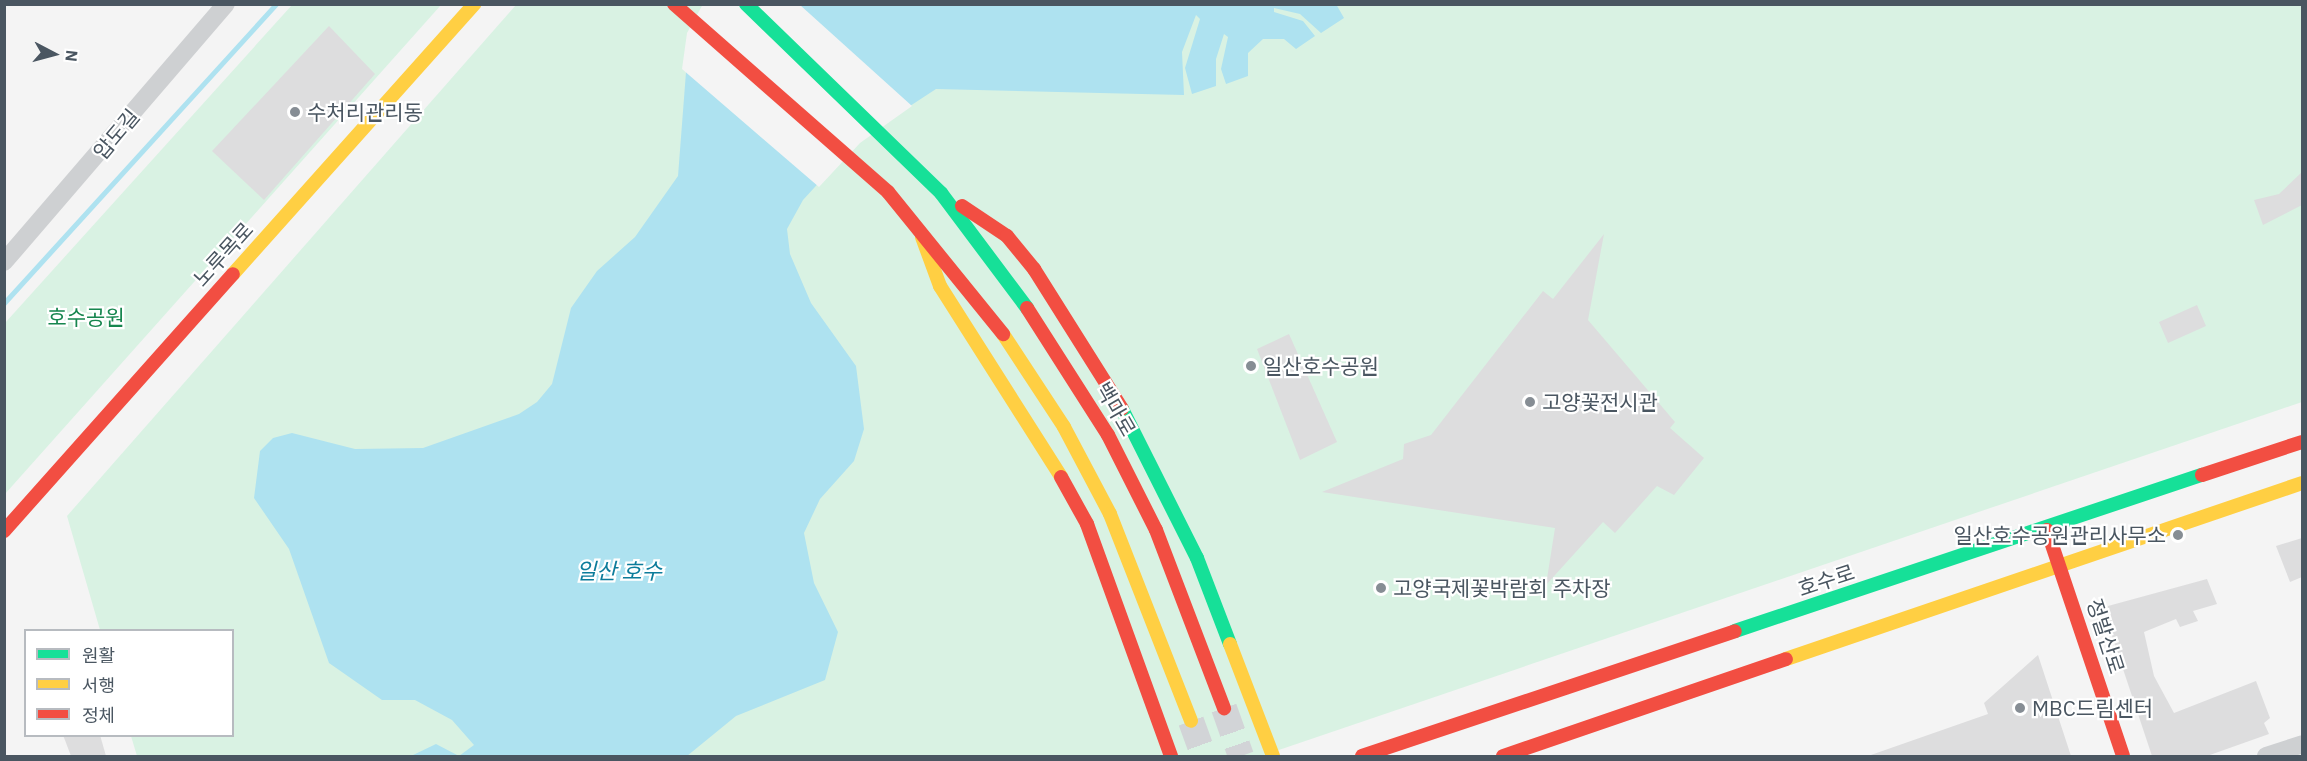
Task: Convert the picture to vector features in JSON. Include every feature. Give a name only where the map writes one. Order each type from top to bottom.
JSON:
[{"type":"main road","name":"노루목로","points":[[4,531],[474,4]]},
{"type":"main road","points":[[674,4],[888,192],[915,220],[1008,340],[1077,450],[1136,572],[1191,721]]},
{"type":"main road","name":"백마로","points":[[747,4],[914,163],[941,193],[1037,321],[1108,435],[1182,593],[1224,708]]},
{"type":"main road","points":[[941,193],[1007,236],[1099,368],[1180,521],[1273,756]]},
{"type":"main road","points":[[915,220],[939,286],[1026,414],[1087,524],[1171,756]]},
{"type":"main road","name":"호수로","points":[[1362,756],[2047,530],[2302,442]]},
{"type":"main road","points":[[1503,756],[2061,568],[2302,483]]},
{"type":"main road","name":"정발산로","points":[[2047,530],[2123,756]]},
{"type":"street","name":"압도길","points":[[4,262],[226,4]]},
{"type":"street","points":[[2266,756],[2302,744]]},
{"type":"green space","name":"호수공원","points":[[292,5],[441,5],[5,494],[5,323]]},
{"type":"green space","name":"일산호수공원","points":[[516,5],[2302,5],[2302,402],[1261,756],[137,756],[131,737],[234,737],[234,629],[100,629],[67,516]]},
{"type":"water","name":"일산 호수","points":[[1336,4],[1344,18],[1321,33],[1300,14],[1274,8],[1274,12],[1303,21],[1315,36],[1296,49],[1284,39],[1263,39],[1248,53],[1248,76],[1226,84],[1221,69],[1228,37],[1224,34],[1216,59],[1216,86],[1192,94],[1185,68],[1200,19],[1196,15],[1182,52],[1184,95],[936,89],[858,140],[803,200],[787,229],[790,254],[811,303],[856,366],[864,429],[854,461],[820,499],[804,533],[814,583],[838,632],[825,680],[736,716],[687,756],[459,756],[474,745],[452,720],[415,700],[382,700],[329,663],[289,549],[254,498],[260,451],[273,438],[292,433],[355,449],[423,448],[519,414],[537,402],[552,384],[571,308],[597,271],[635,237],[678,176],[689,33],[707,5]]},
{"type":"water","points":[[436,744],[459,756],[411,756]]},
{"type":"pier","points":[[703,4],[800,5],[912,106],[860,143],[819,187],[682,69],[687,33]]},
{"type":"building","name":"수처리관리동","points":[[329,26],[375,74],[264,200],[212,151]]},
{"type":"building","points":[[2302,172],[2302,205],[2263,225],[2254,200],[2279,194]]},
{"type":"building","points":[[1604,234],[1588,320],[1675,422],[1670,428],[1704,458],[1674,495],[1657,486],[1615,533],[1603,522],[1546,585],[1555,528],[1322,492],[1403,459],[1404,444],[1431,435],[1543,291],[1553,299]]},
{"type":"building","points":[[2197,305],[2206,326],[2168,343],[2159,322]]},
{"type":"building","points":[[1289,334],[1337,442],[1300,460],[1257,349]]},
{"type":"building","points":[[2302,538],[2302,577],[2290,582],[2276,546]]},
{"type":"building","points":[[2207,579],[2217,604],[2193,611],[2198,621],[2180,627],[2176,619],[2144,632],[2154,676],[2174,713],[2256,681],[2270,718],[2264,723],[2269,734],[2207,756],[2152,756],[2105,615],[2108,606]]},
{"type":"building","name":"MBC드림센터","points":[[2038,655],[2071,756],[1868,756],[1988,714],[1984,703]]},
{"type":"building","points":[[64,737],[101,737],[106,756],[71,756]]},
{"type":"waterway","points":[[4,303],[276,4]]},
{"type":"tunnel","points":[[1224,708],[1241,756]]},
{"type":"tunnel","points":[[1191,721],[1204,756]]},
{"type":"traffic: fast","points":[[746,4],[941,193],[1027,308]]},
{"type":"traffic: fast","points":[[1122,409],[1197,558],[1230,644]]},
{"type":"traffic: fast","points":[[1735,631],[2202,475]]},
{"type":"traffic: slow","points":[[233,274],[474,4]]},
{"type":"traffic: slow","points":[[922,237],[940,286],[1061,477]]},
{"type":"traffic: slow","points":[[1003,334],[1064,427],[1110,514],[1191,721]]},
{"type":"traffic: slow","points":[[1786,659],[2302,483]]},
{"type":"traffic: slow","points":[[1230,644],[1273,756]]},
{"type":"traffic: jam","points":[[674,4],[888,192],[1003,334]]},
{"type":"traffic: jam","points":[[962,206],[1007,236],[1034,269],[1122,409]]},
{"type":"traffic: jam","points":[[4,531],[233,274]]},
{"type":"traffic: jam","points":[[1027,308],[1108,435],[1156,530],[1224,708]]},
{"type":"traffic: jam","points":[[2202,475],[2302,442]]},
{"type":"traffic: jam","points":[[1061,477],[1087,524],[1171,756]]},
{"type":"traffic: jam","points":[[2047,530],[2123,756]]},
{"type":"traffic: jam","points":[[1362,756],[1735,631]]},
{"type":"traffic: jam","points":[[1503,756],[1786,659]]},
{"type":"place","name":"수처리관리동","points":[[295,112]]},
{"type":"place","name":"일산호수공원","points":[[1251,366]]},
{"type":"place","name":"고양꽃전시관","points":[[1530,402]]},
{"type":"place","name":"일산호수공원관리사무소","points":[[2178,535]]},
{"type":"place","name":"고양국제꽃박람회 주차장","points":[[1381,588]]},
{"type":"place","name":"MBC드림센터","points":[[2020,708]]}]
